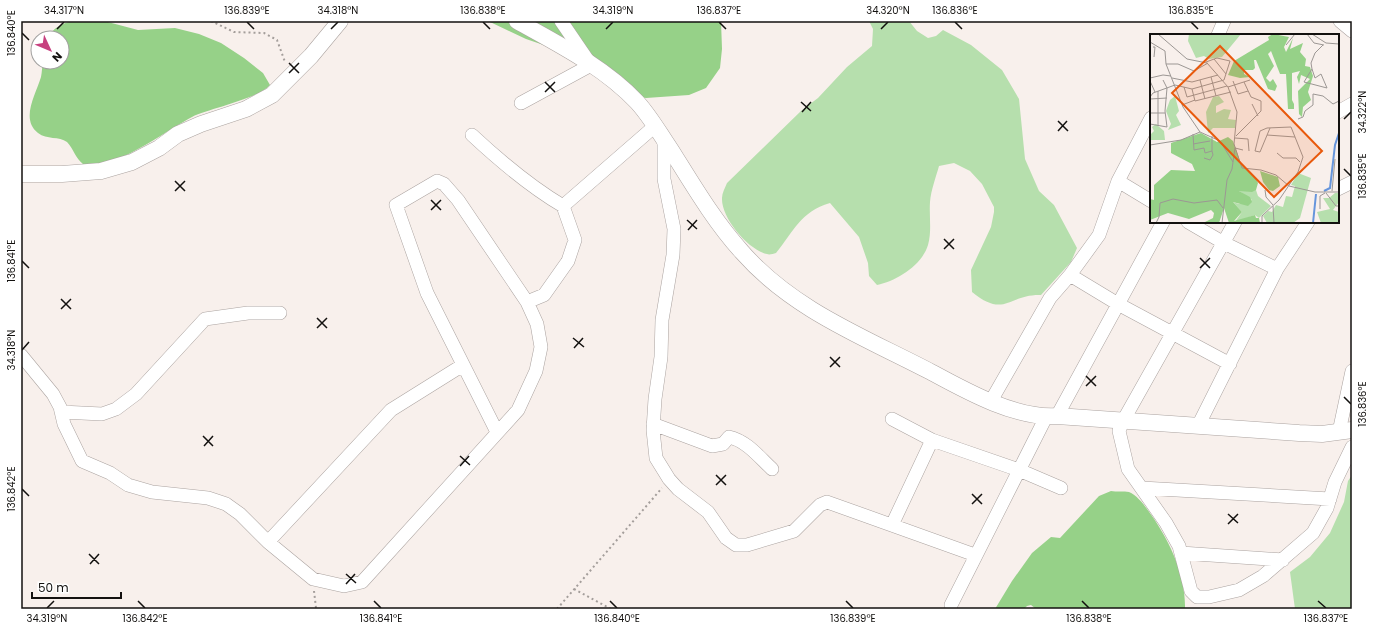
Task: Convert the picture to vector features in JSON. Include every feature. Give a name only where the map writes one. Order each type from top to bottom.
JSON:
[{"type":"street","points":[[21,174],[62,174],[101,171],[132,162],[159,148],[178,134],[201,124],[246,109],[272,95],[291,77],[340,21]]},
{"type":"street","points":[[517,21],[592,65],[637,102],[660,133],[715,219],[743,253],[783,290],[815,313],[872,344],[1003,407],[1051,417],[1299,433],[1345,431],[1352,371]]},
{"type":"street","points":[[560,21],[592,65]]},
{"type":"street","points":[[1218,34],[1224,21]]},
{"type":"street","points":[[1340,21],[1352,30]]},
{"type":"street","points":[[522,103],[592,65]]},
{"type":"street","points":[[1339,111],[1352,104]]},
{"type":"street","points":[[991,401],[1050,298],[1070,275],[1099,234],[1118,181],[1150,120]]},
{"type":"street","points":[[562,206],[660,133]]},
{"type":"street","points":[[660,133],[664,179],[674,229],[673,255],[662,320],[661,357],[653,424],[656,458],[669,479],[678,489],[708,512],[726,538],[736,545],[748,545],[794,531],[820,505],[827,502],[975,555]]},
{"type":"street","points":[[472,135],[508,168],[539,192],[562,206],[575,240],[568,261],[544,294],[527,302]]},
{"type":"street","points":[[21,355],[52,394],[61,412],[64,424],[82,461],[110,473],[128,485],[152,492],[208,498],[226,504],[240,514],[268,542],[313,580],[344,586],[362,582],[518,410],[536,371],[541,347],[537,324],[527,302],[458,200],[444,184],[437,181],[396,205],[427,293],[497,432]]},
{"type":"street","points":[[1118,181],[1150,200]]},
{"type":"street","points":[[1339,188],[1352,182]]},
{"type":"street","points":[[951,605],[1018,470],[1118,304],[1162,223]]},
{"type":"street","points":[[1190,223],[1224,243],[1277,269]]},
{"type":"street","points":[[1235,223],[1172,333],[1123,421],[1119,431],[1128,469],[1166,523],[1181,552],[1191,591],[1197,597],[1209,597],[1239,590],[1263,576],[1283,560],[1313,533],[1327,508],[1335,482],[1352,447]]},
{"type":"street","points":[[1198,426],[1277,269],[1307,223]]},
{"type":"street","points":[[1070,275],[1118,304],[1230,364]]},
{"type":"street","points":[[61,412],[102,414],[116,409],[136,394],[205,319],[248,313],[280,313]]},
{"type":"street","points":[[268,542],[391,410],[463,364]]},
{"type":"street","points":[[892,419],[932,440],[1018,470],[1061,488]]},
{"type":"street","points":[[653,424],[712,446],[723,444],[729,437],[736,438],[743,442],[772,469]]},
{"type":"street","points":[[892,525],[932,440]]},
{"type":"street","points":[[1142,488],[1330,500]]},
{"type":"street","points":[[1181,552],[1283,560]]},
{"type":"path","points":[[211,21],[234,32],[264,33],[277,40],[291,77]]},
{"type":"path","points":[[557,609],[669,479]]},
{"type":"path","points":[[313,580],[316,608],[319,609]]},
{"type":"path","points":[[574,589],[611,609]]},
{"type":"green space","points":[[73,21],[104,21],[138,30],[175,28],[199,34],[221,43],[244,58],[263,73],[270,85],[255,95],[192,117],[138,149],[106,164],[93,166],[83,164],[67,142],[38,133],[30,121],[31,106],[42,70],[70,70],[70,30],[53,30],[65,23]]},
{"type":"green space","points":[[488,21],[721,21],[722,49],[720,68],[706,88],[689,95],[646,98],[617,93],[573,55],[526,39]]},
{"type":"green space","points":[[869,21],[909,21],[917,31],[928,38],[936,36],[943,30],[971,45],[1002,70],[1019,99],[1025,159],[1039,191],[1054,205],[1077,248],[1071,262],[1041,295],[1021,298],[1000,305],[992,304],[983,300],[972,292],[971,270],[991,227],[994,207],[982,184],[970,171],[954,163],[939,166],[932,188],[930,234],[925,252],[908,271],[885,283],[877,285],[869,276],[868,263],[859,237],[830,203],[820,207],[804,217],[776,253],[772,254],[760,251],[744,240],[731,223],[726,215],[722,198],[727,183],[802,110],[818,98],[847,67],[872,46],[873,29]]},
{"type":"green space","points":[[1352,475],[1352,609],[1295,609],[1290,572],[1310,557],[1330,533],[1344,502],[1348,481]]},
{"type":"green space","points":[[1111,491],[1132,493],[1137,497],[1155,520],[1169,544],[1179,569],[1185,596],[1185,609],[1036,609],[1031,605],[1024,609],[995,609],[1012,581],[1032,553],[1051,537],[1060,538],[1099,496]]}]
